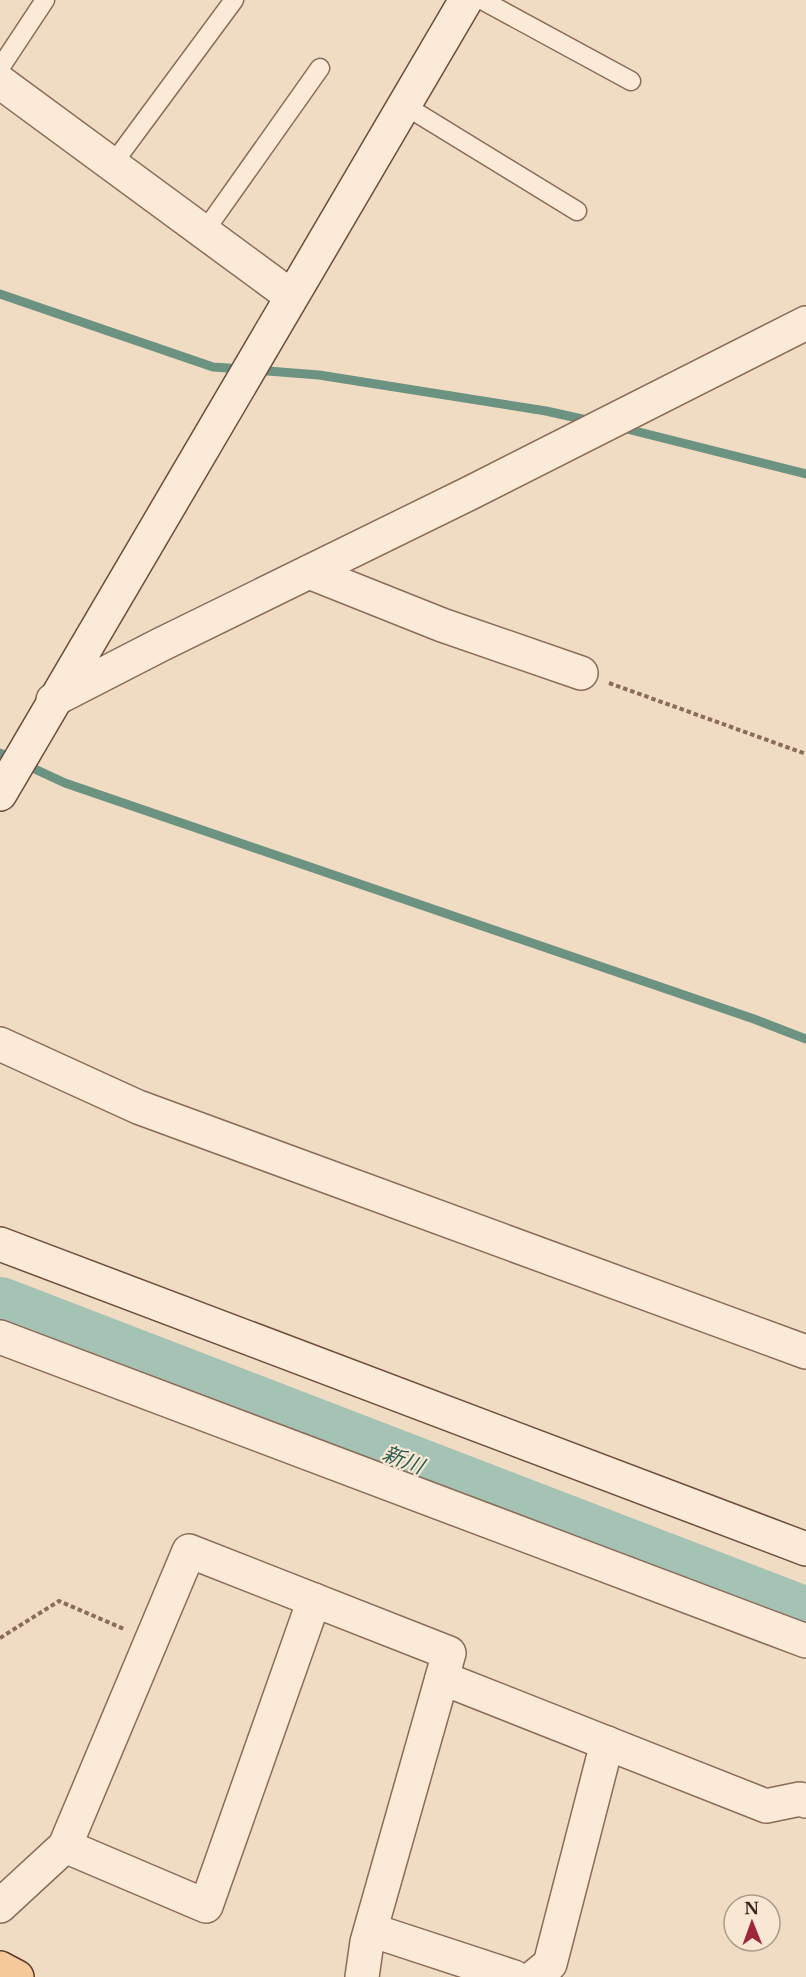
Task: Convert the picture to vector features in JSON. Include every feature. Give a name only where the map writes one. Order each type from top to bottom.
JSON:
[{"type":"main road","points":[[0,1968],[17,1977]]},
{"type":"street","points":[[0,794],[53,700],[466,0]]},
{"type":"street","points":[[0,82],[291,296]]},
{"type":"street","points":[[53,700],[806,323]]},
{"type":"street","points":[[309,572],[442,625],[581,673]]},
{"type":"street","points":[[0,1044],[138,1107],[806,1352]]},
{"type":"street","points":[[0,1244],[806,1549]]},
{"type":"street","points":[[0,1337],[806,1641]]},
{"type":"street","points":[[0,1906],[65,1846],[189,1551],[449,1653],[371,1930],[362,1977]]},
{"type":"street","points":[[65,1846],[206,1906],[314,1600]]},
{"type":"street","points":[[441,1678],[766,1806],[800,1799],[806,1801]]},
{"type":"street","points":[[534,1977],[550,1964],[607,1743]]},
{"type":"street","points":[[371,1930],[514,1977]]},
{"type":"lane","points":[[0,69],[45,0]]},
{"type":"lane","points":[[112,165],[234,0]]},
{"type":"lane","points":[[482,0],[631,81]]},
{"type":"lane","points":[[204,232],[320,68]]},
{"type":"lane","points":[[404,105],[577,211]]},
{"type":"path","points":[[581,673],[806,754]]},
{"type":"path","points":[[0,1638],[59,1601],[151,1641]]},
{"type":"waterway","points":[[0,294],[213,367],[241,369]]},
{"type":"waterway","points":[[255,370],[319,375],[546,411],[591,421]]},
{"type":"waterway","points":[[619,427],[806,474]]},
{"type":"waterway","points":[[0,753],[65,783],[754,1019],[806,1039]]},
{"type":"waterway","name":"新川","points":[[0,1305],[806,1615]]}]
